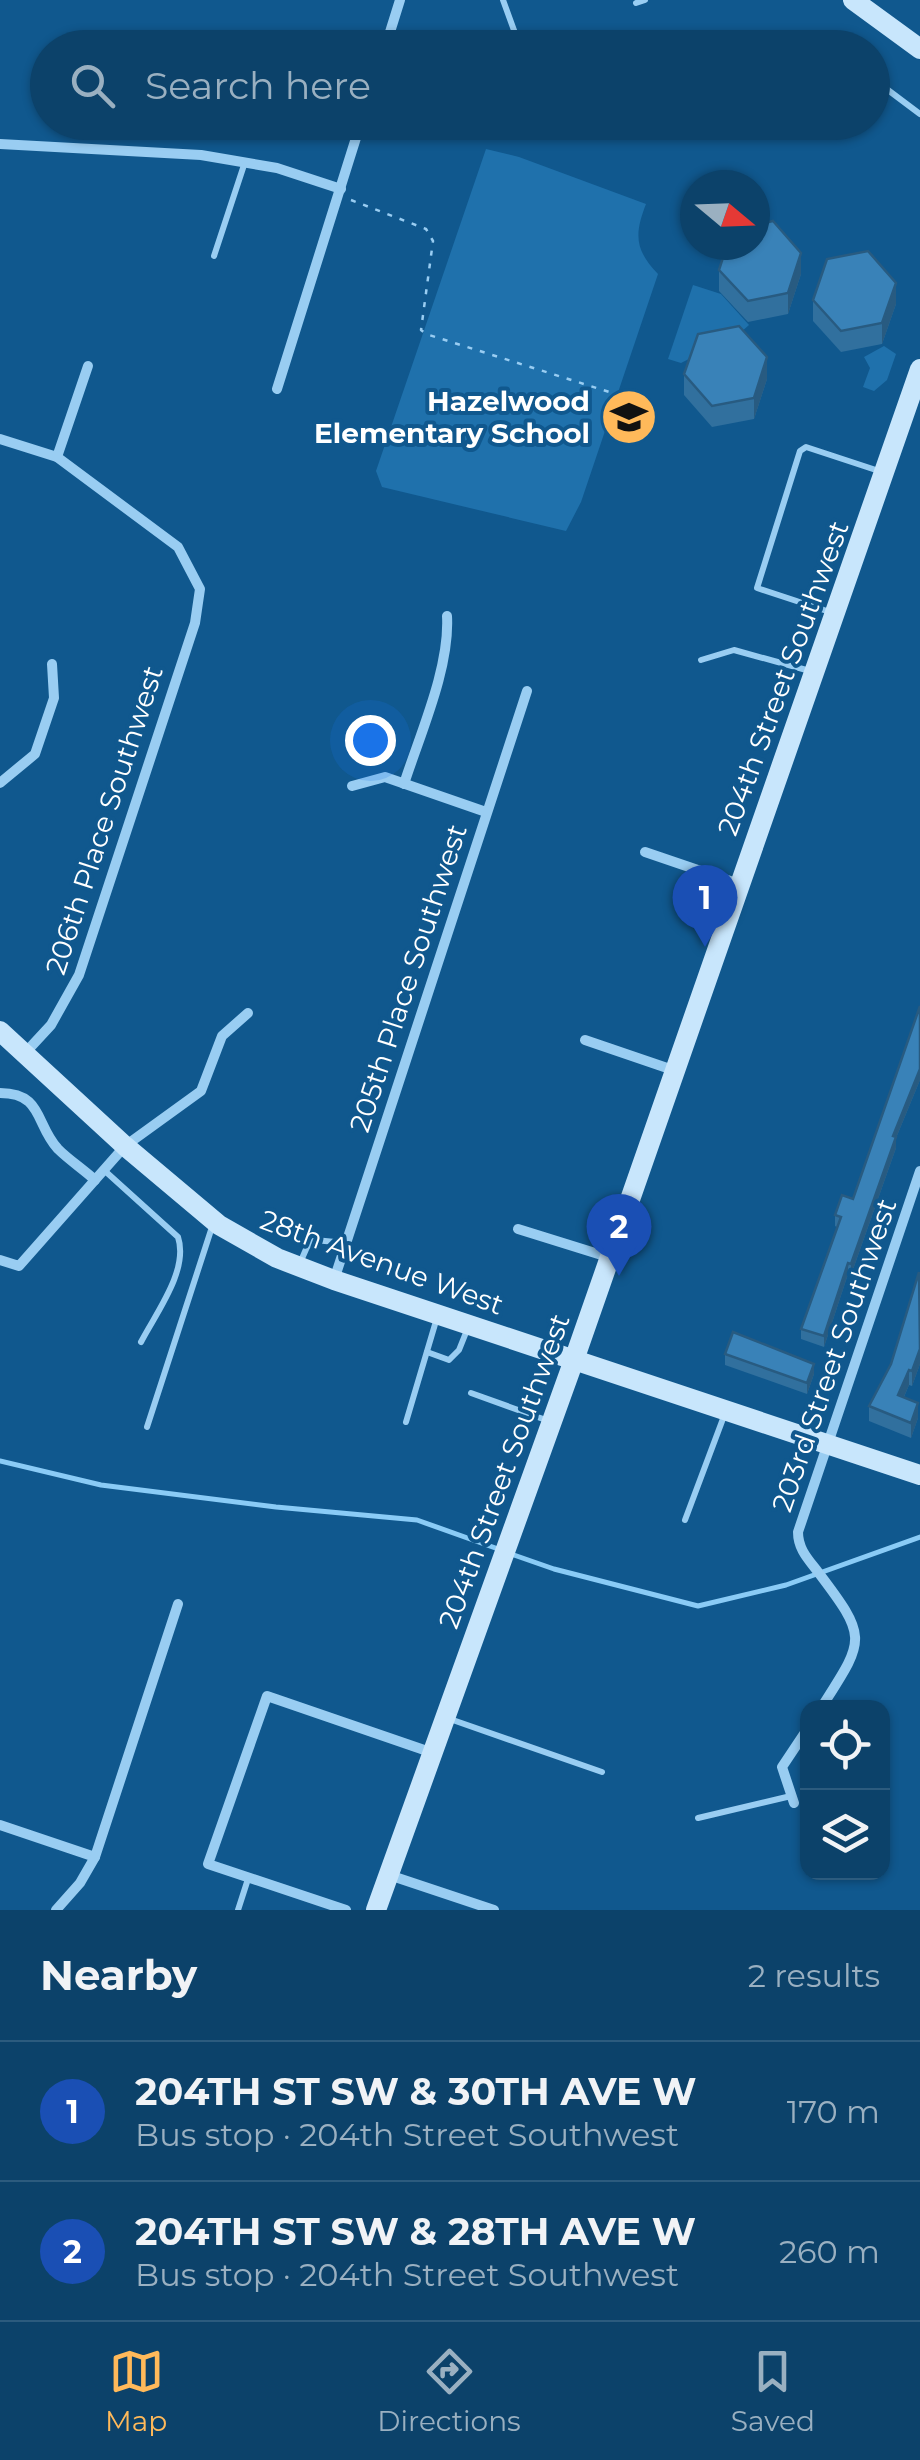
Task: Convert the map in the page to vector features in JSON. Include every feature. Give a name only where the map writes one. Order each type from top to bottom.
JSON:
[{"type":"street","points":[[391,30],[400,0]]},
{"type":"street","points":[[852,0],[920,49]]},
{"type":"street","points":[[277,389],[355,140]]},
{"type":"street","points":[[0,144],[169,151],[245,161],[340,188]]},
{"type":"street","points":[[0,439],[57,456],[88,366]]},
{"type":"street","name":"204th Street Southwest","points":[[376,1910],[574,1360],[920,369]]},
{"type":"street","name":"206th Place Southwest","points":[[26,1052],[51,1025],[79,974],[195,623],[200,590],[178,547],[57,456]]},
{"type":"street","points":[[404,784],[441,667],[448,634],[446,616]]},
{"type":"street","points":[[0,784],[35,754],[54,698],[52,664]]},
{"type":"street","name":"205th Place Southwest","points":[[334,1280],[527,691]]},
{"type":"street","points":[[352,786],[384,777],[486,812]]},
{"type":"street","points":[[645,852],[739,884]]},
{"type":"street","points":[[0,1260],[19,1266],[125,1146],[201,1091],[222,1036],[248,1012]]},
{"type":"street","name":"28th Avenue West","points":[[0,1031],[125,1146],[214,1221],[244,1241],[334,1280],[920,1475]]},
{"type":"street","points":[[585,1040],[673,1070]]},
{"type":"street","points":[[0,1093],[16,1093],[34,1105],[56,1146],[95,1180]]},
{"type":"street","name":"203rd Street Southwest","points":[[825,1700],[854,1656],[856,1633],[846,1610],[803,1553],[798,1532],[920,1170]]},
{"type":"street","points":[[518,1229],[608,1257]]},
{"type":"street","points":[[56,1910],[80,1883],[95,1857],[178,1604]]},
{"type":"street","points":[[346,1910],[208,1864],[267,1696],[433,1753]]},
{"type":"street","points":[[793,1799],[782,1767],[800,1740]]},
{"type":"street","points":[[0,1825],[95,1857]]},
{"type":"street","points":[[389,1874],[494,1910]]},
{"type":"lane","points":[[503,0],[514,30]]},
{"type":"lane","points":[[636,2],[645,0]]},
{"type":"lane","points":[[890,92],[920,114]]},
{"type":"lane","points":[[214,256],[245,161]]},
{"type":"lane","points":[[836,614],[757,588],[800,451],[806,447],[885,473]]},
{"type":"lane","points":[[700,660],[734,650],[761,654],[816,672]]},
{"type":"lane","points":[[104,1170],[178,1238],[183,1250],[174,1278],[140,1342]]},
{"type":"lane","points":[[147,1427],[214,1221]]},
{"type":"lane","points":[[299,1266],[307,1247],[315,1240],[345,1243]]},
{"type":"lane","points":[[406,1422],[438,1314]]},
{"type":"lane","points":[[427,1352],[450,1360],[470,1325]]},
{"type":"lane","points":[[471,1393],[552,1422]]},
{"type":"lane","points":[[684,1520],[726,1410]]},
{"type":"lane","points":[[446,1718],[602,1772]]},
{"type":"lane","points":[[698,1818],[793,1799]]},
{"type":"lane","points":[[238,1910],[249,1877]]},
{"type":"path","points":[[340,188],[347,199],[426,228],[430,233],[421,330],[426,334],[644,403]]},
{"type":"shaded area","points":[[486,149],[519,157],[646,204],[639,242],[658,274],[581,502],[566,531],[382,487],[376,471]]},
{"type":"shaded area","points":[[693,285],[721,294],[749,325],[681,363],[668,359]]},
{"type":"shaded area","points":[[884,346],[896,354],[887,380],[874,391],[863,387],[870,368],[864,357]]},
{"type":"building","points":[[770,222],[801,253],[788,293],[748,301],[719,270],[722,260],[770,260]]},
{"type":"building","points":[[868,251],[896,283],[882,323],[841,331],[813,300],[827,259]]},
{"type":"building","points":[[739,326],[767,357],[754,398],[712,406],[684,374],[698,334]]},
{"type":"building","points":[[920,1006],[920,1069],[893,1136],[896,1137],[851,1264],[848,1263],[824,1336],[801,1329],[841,1217],[835,1215],[842,1195],[853,1199]]},
{"type":"building","points":[[919,1272],[920,1349],[898,1395],[918,1403],[911,1423],[869,1406],[891,1364]]},
{"type":"building","points":[[733,1332],[814,1364],[807,1383],[725,1354]]},
{"type":"waterway","points":[[0,1461],[101,1485],[417,1520],[501,1550]]},
{"type":"waterway","points":[[511,1554],[698,1606],[786,1585],[920,1537]]},
{"type":"place","name":"Hazelwood Elementary School","points":[[629,417]]},
{"type":"place","name":"204TH ST SW & 30TH AVE W","points":[[705,947]]},
{"type":"place","name":"204TH ST SW & 28TH AVE W","points":[[619,1276]]}]
